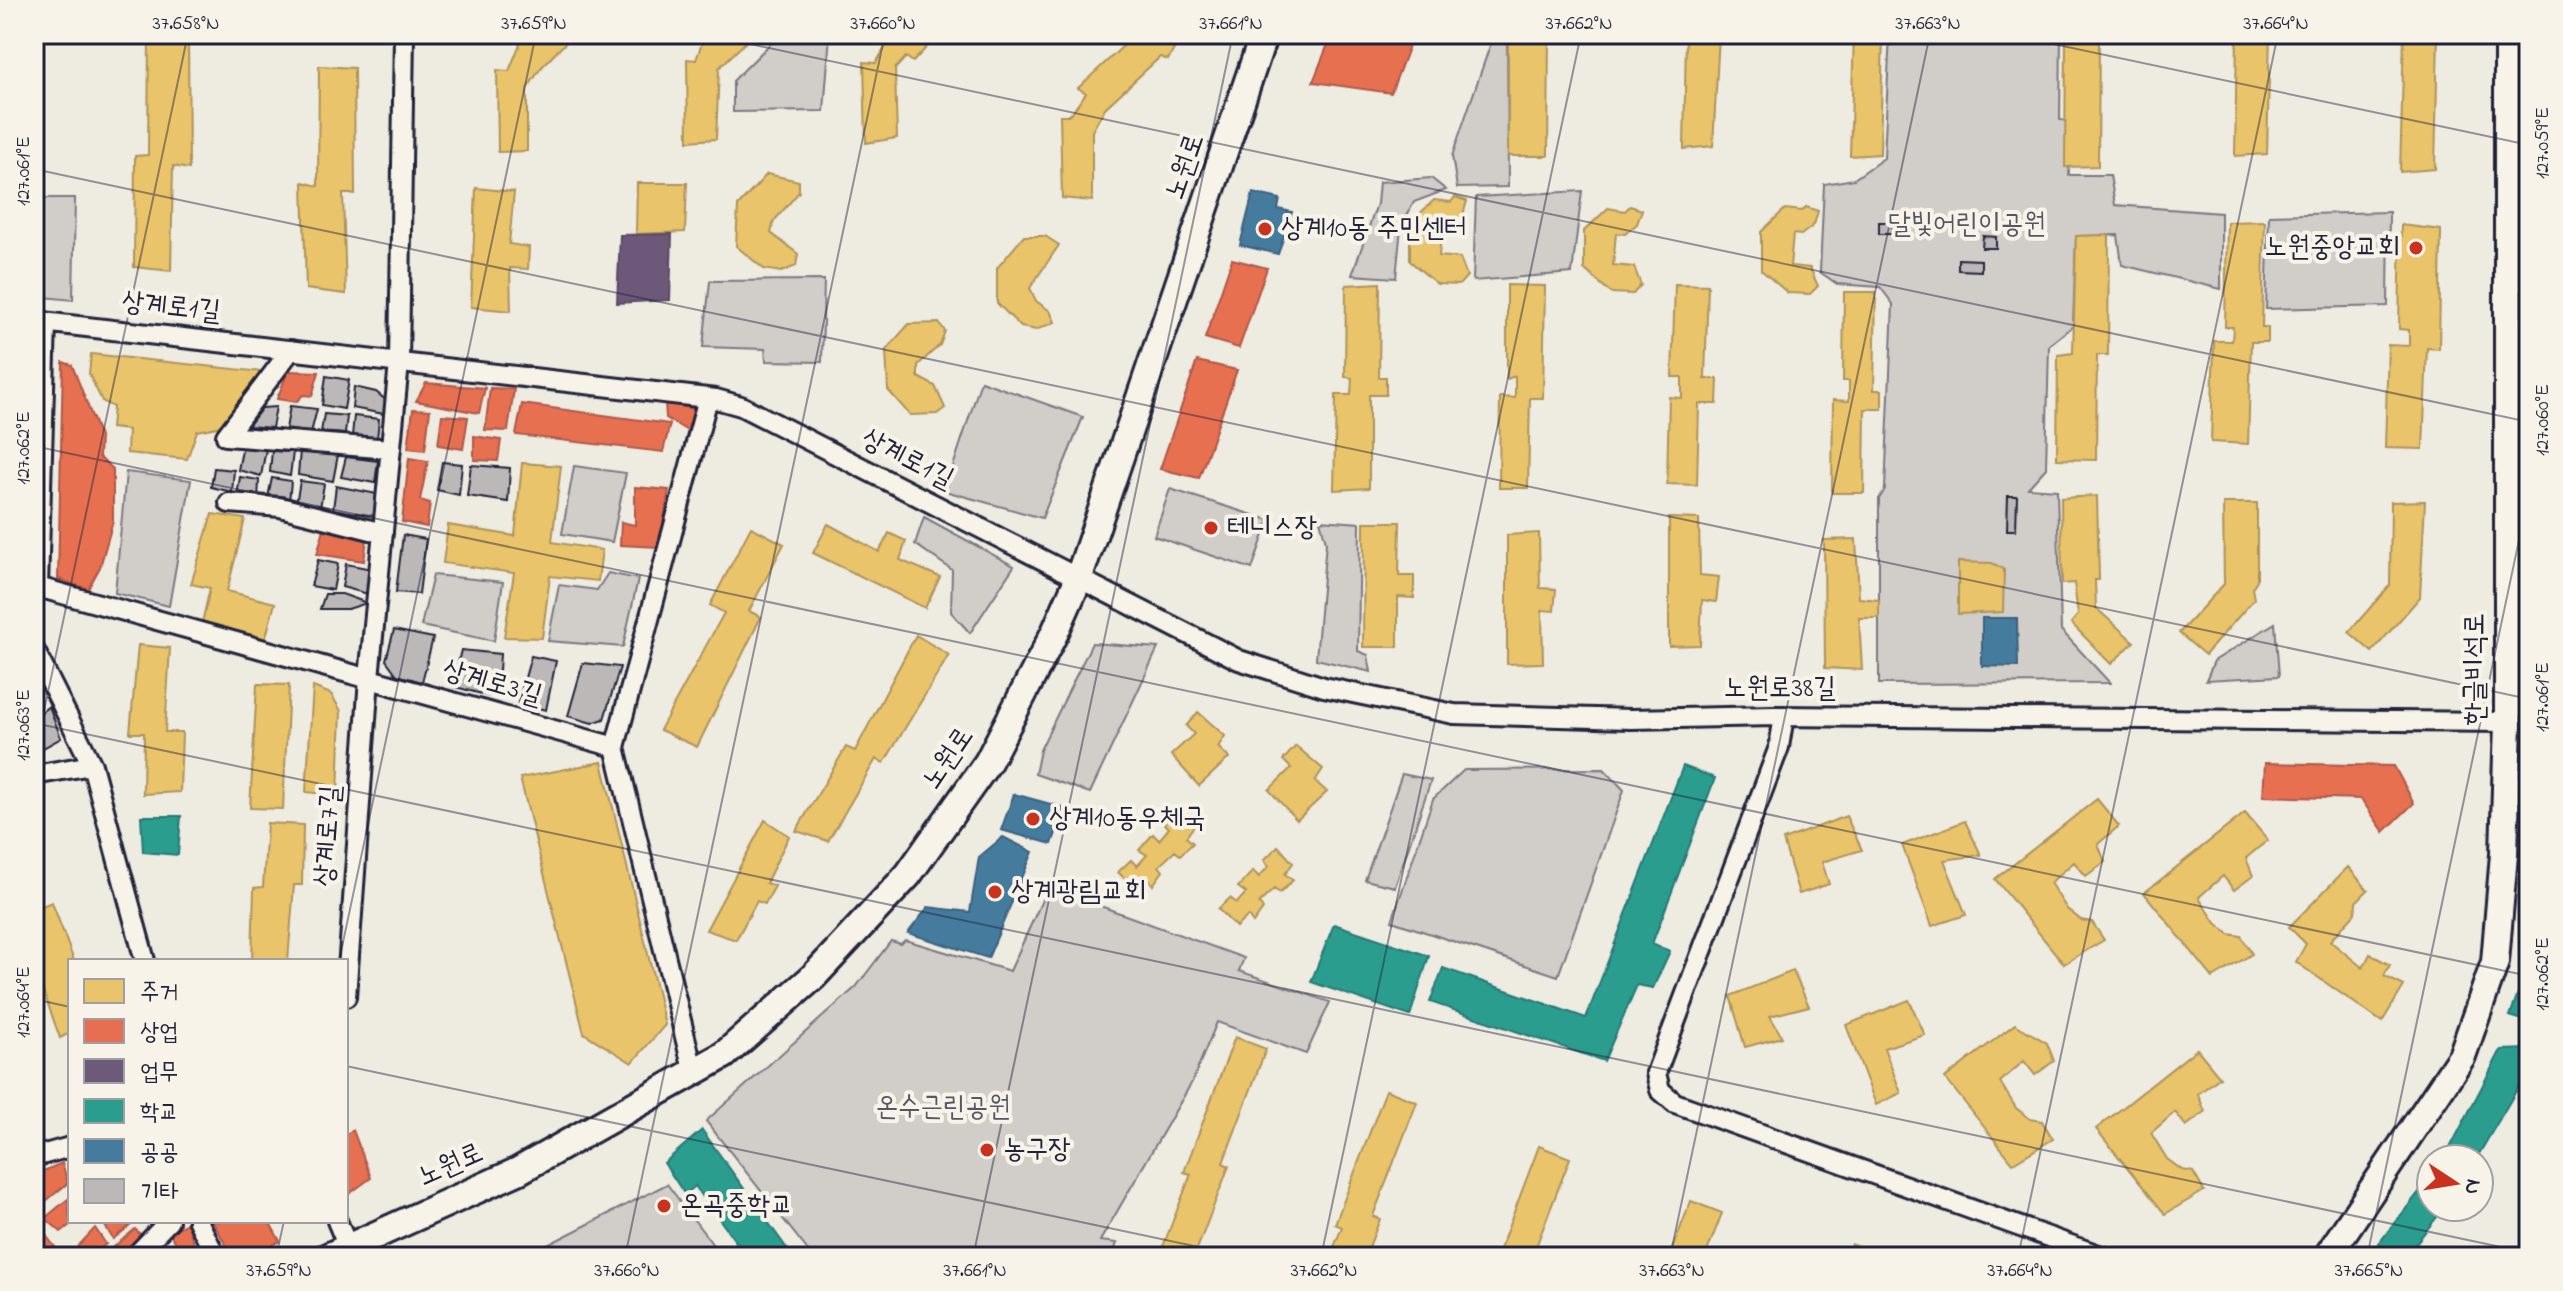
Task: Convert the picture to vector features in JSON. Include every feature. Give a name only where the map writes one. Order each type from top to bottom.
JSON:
[{"type":"main road","name":"노원로","points":[[337,1252],[518,1171],[724,1055],[813,977],[908,875],[988,762],[1016,712],[1078,580],[1264,34]]},
{"type":"main road","name":"한글비석로","points":[[2327,1257],[2432,1105],[2462,1056],[2482,1008],[2495,962],[2508,722],[2508,34]]},
{"type":"street","points":[[369,678],[399,363],[404,34]]},
{"type":"street","name":"상계로1길","points":[[36,586],[40,322],[708,398],[741,406],[1078,580]]},
{"type":"street","points":[[291,350],[226,436],[391,449]]},
{"type":"street","points":[[693,1070],[615,747],[708,398]]},
{"type":"street","points":[[229,503],[280,507],[383,533]]},
{"type":"street","name":"노원로38길","points":[[1078,580],[1239,660],[1324,687],[1454,714],[1631,719],[1784,716],[2508,722]]},
{"type":"street","name":"상계로3길","points":[[36,586],[615,747]]},
{"type":"street","points":[[34,649],[92,765],[144,959]]},
{"type":"street","name":"상계로7길","points":[[348,969],[369,678]]},
{"type":"street","points":[[1784,716],[1779,747],[1656,1073],[1660,1090],[1675,1103],[2104,1257]]},
{"type":"street","points":[[34,775],[92,765]]},
{"type":"street","points":[[34,1157],[68,1148]]},
{"type":"street","points":[[134,1257],[167,1223]]},
{"type":"street","points":[[199,1223],[216,1257]]},
{"type":"street","name":"노원로","points":[[337,1223],[337,1252]]},
{"type":"green space","points":[[780,34],[830,34],[824,111],[733,112],[733,81]]},
{"type":"green space","points":[[1494,34],[1507,34],[1508,187],[1457,188],[1452,156]]},
{"type":"green space","name":"달빛어린이공원","points":[[1890,34],[2061,34],[2060,120],[2067,121],[2069,175],[2110,175],[2115,205],[2221,213],[2221,289],[2122,265],[2118,235],[2076,236],[2073,326],[2049,345],[2046,468],[2028,488],[2057,490],[2061,630],[2110,683],[1879,684],[1879,499],[1885,489],[1893,304],[1880,287],[1837,284],[1820,272],[1824,184],[1854,179],[1884,158]]},
{"type":"green space","points":[[1431,178],[1446,190],[1414,202],[1401,227],[1396,278],[1352,275],[1377,204],[1379,182]]},
{"type":"green space","points":[[1582,191],[1572,273],[1473,281],[1476,197]]},
{"type":"green space","points":[[34,198],[75,198],[73,300],[34,296]]},
{"type":"green space","points":[[2389,212],[2388,306],[2266,309],[2269,215]]},
{"type":"green space","points":[[824,280],[822,362],[766,361],[765,349],[703,347],[710,281]]},
{"type":"green space","points":[[981,381],[1083,417],[1042,518],[945,491]]},
{"type":"green space","points":[[574,466],[626,473],[612,542],[562,534]]},
{"type":"green space","points":[[126,472],[191,480],[169,606],[115,593]]},
{"type":"green space","name":"테니스장","points":[[1170,489],[1269,520],[1252,569],[1154,536]]},
{"type":"green space","points":[[924,517],[1014,566],[970,633],[951,612],[952,570],[915,544]]},
{"type":"green space","points":[[1320,520],[1360,523],[1358,651],[1368,655],[1371,672],[1316,659],[1326,542]]},
{"type":"green space","points":[[608,573],[638,579],[623,647],[548,641],[559,585],[597,590]]},
{"type":"green space","points":[[433,575],[503,582],[494,641],[421,626]]},
{"type":"green space","points":[[2275,623],[2279,676],[2206,680],[2214,661]]},
{"type":"green space","points":[[1092,643],[1158,648],[1090,793],[1035,774],[1040,750]]},
{"type":"green space","points":[[1604,769],[1624,790],[1558,976],[1392,921],[1433,799],[1464,770]]},
{"type":"green space","points":[[1402,774],[1431,780],[1395,887],[1365,880]]},
{"type":"green space","name":"온수근린공원","points":[[1048,887],[1244,958],[1239,971],[1330,1002],[1306,1054],[1217,1022],[1192,1082],[1100,1241],[1117,1243],[1112,1257],[813,1257],[706,1121],[856,987],[891,941],[901,944],[905,940],[1010,971]]},
{"type":"green space","points":[[667,1184],[722,1257],[524,1257]]},
{"type":"building: 주거","points":[[149,34],[188,34],[189,169],[173,166],[171,271],[134,267],[135,156],[148,155]]},
{"type":"building: 주거","points":[[518,34],[574,34],[541,68],[527,89],[527,151],[498,152],[497,70],[509,71],[520,44],[513,38]]},
{"type":"building: 주거","points":[[705,34],[754,34],[719,68],[716,139],[688,141],[687,59],[696,60]]},
{"type":"building: 주거","points":[[893,34],[939,34],[913,62],[906,57],[895,69],[897,138],[866,143],[864,62],[876,63]]},
{"type":"building: 주거","points":[[1136,34],[1182,35],[1168,60],[1160,57],[1105,108],[1092,131],[1092,201],[1062,198],[1060,115],[1070,115],[1086,93],[1078,88]]},
{"type":"building: 주거","points":[[1508,34],[1549,34],[1548,156],[1508,156]]},
{"type":"building: 주거","points":[[1686,34],[1719,34],[1713,146],[1684,149]]},
{"type":"building: 주거","points":[[1854,34],[1883,34],[1880,154],[1850,156]]},
{"type":"building: 주거","points":[[2066,34],[2099,34],[2098,166],[2065,167]]},
{"type":"building: 주거","points":[[2237,34],[2270,34],[2267,154],[2235,156]]},
{"type":"building: 주거","points":[[2404,34],[2438,34],[2435,169],[2400,172]]},
{"type":"building: 주거","points":[[319,66],[354,68],[355,194],[343,194],[346,294],[306,289],[303,182],[318,186]]},
{"type":"building: 주거","points":[[767,174],[799,181],[799,192],[774,221],[771,233],[798,254],[796,266],[781,272],[764,269],[736,246],[738,206]]},
{"type":"building: 주거","points":[[637,183],[687,183],[685,232],[636,234]]},
{"type":"building: 주거","points":[[476,188],[514,192],[509,244],[529,247],[528,269],[510,268],[511,311],[471,307]]},
{"type":"building: 주거","points":[[1455,197],[1467,201],[1463,215],[1450,225],[1442,224],[1439,256],[1460,258],[1467,276],[1459,285],[1437,284],[1410,261],[1410,223],[1434,200],[1451,202]]},
{"type":"building: 주거","points":[[1630,206],[1642,210],[1637,224],[1625,234],[1616,233],[1613,265],[1634,267],[1641,285],[1633,294],[1611,293],[1584,269],[1584,231],[1608,208],[1625,211]]},
{"type":"building: 주거","points":[[1806,207],[1818,211],[1814,225],[1801,235],[1793,234],[1790,266],[1810,268],[1818,286],[1810,294],[1788,293],[1761,270],[1761,232],[1785,209],[1802,211]]},
{"type":"building: 주거","points":[[2265,221],[2262,327],[2268,327],[2268,342],[2251,342],[2248,444],[2211,442],[2214,341],[2232,341],[2233,327],[2225,327],[2227,222]]},
{"type":"building: 주거","points":[[2401,225],[2441,230],[2439,349],[2427,348],[2423,449],[2385,448],[2388,345],[2409,346],[2409,330],[2399,329]]},
{"type":"building: 주거","points":[[2109,235],[2108,355],[2097,355],[2096,460],[2057,459],[2058,355],[2073,353],[2076,236]]},
{"type":"building: 주거","points":[[1024,236],[1045,236],[1059,245],[1030,288],[1036,301],[1050,311],[1055,322],[1036,330],[1021,327],[997,303],[997,268]]},
{"type":"building: 주거","points":[[1380,283],[1379,377],[1386,377],[1386,395],[1369,395],[1369,488],[1334,490],[1336,395],[1351,395],[1352,378],[1345,377],[1346,285]]},
{"type":"building: 주거","points":[[1675,284],[1708,285],[1705,379],[1718,379],[1717,404],[1699,404],[1697,485],[1667,484],[1669,397],[1682,398],[1682,377],[1672,377]]},
{"type":"building: 주거","points":[[1507,285],[1545,286],[1543,398],[1530,398],[1528,488],[1499,488],[1500,397],[1515,398],[1515,376],[1507,379]]},
{"type":"building: 주거","points":[[1844,292],[1876,292],[1874,390],[1882,390],[1882,409],[1865,409],[1864,493],[1832,493],[1833,400],[1849,401],[1849,381],[1843,381]]},
{"type":"building: 주거","points":[[939,323],[945,331],[940,345],[918,365],[918,377],[935,386],[945,408],[937,414],[910,415],[888,390],[886,350],[909,324]]},
{"type":"building: 주거","points":[[91,354],[263,372],[239,412],[217,427],[197,431],[187,459],[127,453],[128,430],[111,428],[113,407],[102,401],[89,374]]},
{"type":"building: 주거","points":[[522,463],[561,466],[552,542],[602,550],[598,581],[550,576],[542,638],[504,637],[514,573],[443,563],[448,525],[515,536]]},
{"type":"building: 주거","points":[[2097,496],[2099,580],[2095,580],[2096,608],[2134,642],[2111,664],[2071,623],[2078,615],[2074,583],[2062,584],[2061,498]]},
{"type":"building: 주거","points":[[2425,501],[2420,597],[2372,652],[2349,632],[2390,585],[2391,502]]},
{"type":"building: 주거","points":[[2223,503],[2257,503],[2257,580],[2252,588],[2254,599],[2205,655],[2179,633],[2224,584]]},
{"type":"building: 주거","points":[[212,514],[245,519],[227,591],[275,603],[264,644],[201,627],[210,588],[191,584]]},
{"type":"building: 주거","points":[[1669,518],[1699,519],[1700,575],[1719,577],[1716,602],[1702,600],[1700,645],[1669,646]]},
{"type":"building: 주거","points":[[1364,522],[1400,522],[1399,576],[1414,576],[1414,598],[1398,597],[1398,647],[1363,647]]},
{"type":"building: 주거","points":[[828,524],[879,552],[889,533],[906,541],[900,560],[940,577],[925,608],[813,553]]},
{"type":"building: 주거","points":[[751,527],[784,544],[749,611],[761,617],[697,747],[660,730],[724,613],[710,605]]},
{"type":"building: 주거","points":[[1539,533],[1540,588],[1556,589],[1554,611],[1542,610],[1543,663],[1507,664],[1507,535]]},
{"type":"building: 주거","points":[[1856,539],[1859,598],[1879,600],[1879,618],[1859,618],[1862,670],[1825,668],[1824,540]]},
{"type":"building: 주거","points":[[1958,562],[1992,563],[2004,569],[2003,612],[1958,614]]},
{"type":"building: 주거","points":[[916,635],[949,655],[884,763],[876,759],[828,841],[796,831],[846,747],[855,751]]},
{"type":"building: 주거","points":[[138,645],[170,648],[165,732],[182,732],[180,792],[143,794],[144,733],[130,733]]},
{"type":"building: 주거","points":[[257,684],[289,685],[283,809],[250,808]]},
{"type":"building: 주거","points":[[313,687],[331,694],[341,711],[338,795],[306,792]]},
{"type":"building: 주거","points":[[1198,712],[1225,736],[1218,747],[1229,758],[1199,786],[1171,755],[1194,734],[1186,726]]},
{"type":"building: 주거","points":[[1296,746],[1323,769],[1315,781],[1327,792],[1297,820],[1269,790],[1291,768],[1283,760]]},
{"type":"building: 주거","points":[[602,762],[665,1025],[632,1063],[584,1033],[520,778]]},
{"type":"building: 주거","points":[[2097,799],[2119,826],[2098,844],[2105,862],[2086,876],[2074,862],[2050,883],[2067,909],[2081,920],[2092,922],[2104,940],[2064,964],[1995,879]]},
{"type":"building: 주거","points":[[1178,808],[1194,826],[1186,837],[1193,843],[1180,855],[1175,851],[1159,866],[1163,871],[1153,885],[1148,878],[1136,890],[1118,872],[1131,860],[1137,866],[1147,855],[1139,850],[1153,834],[1159,840],[1169,828],[1164,823]]},
{"type":"building: 주거","points":[[2245,813],[2268,840],[2246,858],[2253,876],[2234,890],[2223,876],[2199,897],[2216,923],[2229,934],[2241,936],[2252,954],[2213,978],[2144,893]]},
{"type":"building: 주거","points":[[1846,816],[1862,850],[1822,862],[1829,884],[1799,894],[1783,840]]},
{"type":"building: 주거","points":[[765,820],[789,836],[766,883],[775,886],[765,904],[757,901],[736,940],[706,930]]},
{"type":"building: 주거","points":[[1965,821],[1981,855],[1944,860],[1966,915],[1932,926],[1902,845]]},
{"type":"building: 주거","points":[[267,823],[303,825],[302,885],[294,885],[288,959],[252,959],[254,888],[263,887]]},
{"type":"building: 주거","points":[[1278,846],[1293,863],[1285,874],[1293,880],[1280,893],[1274,889],[1259,903],[1263,909],[1253,923],[1248,916],[1236,927],[1218,909],[1230,898],[1237,903],[1246,893],[1238,887],[1253,871],[1259,877],[1269,866],[1264,860]]},
{"type":"building: 주거","points":[[2348,867],[2368,890],[2356,902],[2355,913],[2330,941],[2363,968],[2370,954],[2390,965],[2384,976],[2404,986],[2382,1022],[2296,962],[2306,944],[2289,927]]},
{"type":"building: 주거","points":[[52,902],[73,959],[68,959],[68,1034],[60,1038],[34,965],[34,909]]},
{"type":"building: 주거","points":[[1793,971],[1809,1006],[1770,1016],[1782,1037],[1745,1047],[1730,996]]},
{"type":"building: 주거","points":[[1909,1000],[1925,1035],[1884,1048],[1901,1093],[1876,1105],[1846,1025]]},
{"type":"building: 주거","points":[[2015,1024],[2047,1043],[2054,1061],[2035,1075],[2024,1061],[2000,1082],[2016,1108],[2030,1119],[2042,1121],[2053,1139],[2013,1163],[1945,1078]]},
{"type":"building: 주거","points":[[1235,1037],[1266,1049],[1223,1163],[1229,1166],[1194,1257],[1159,1257],[1191,1174],[1184,1172]]},
{"type":"building: 주거","points":[[2197,1049],[2220,1077],[2198,1094],[2205,1112],[2186,1126],[2175,1112],[2151,1133],[2167,1159],[2182,1170],[2193,1172],[2204,1191],[2165,1214],[2096,1129]]},
{"type":"building: 주거","points":[[1386,1090],[1417,1102],[1373,1216],[1380,1219],[1365,1257],[1330,1257],[1342,1227],[1335,1224]]},
{"type":"building: 주거","points":[[1539,1146],[1570,1158],[1532,1257],[1497,1257]]},
{"type":"building: 주거","points":[[1691,1201],[1722,1213],[1705,1257],[1669,1257]]},
{"type":"building: 주거","points":[[1851,1244],[1882,1256],[1882,1257],[1846,1257]]},
{"type":"building: 상업","points":[[1332,34],[1391,34],[1411,40],[1391,93],[1313,82]]},
{"type":"building: 상업","points":[[1232,259],[1267,268],[1239,348],[1205,338]]},
{"type":"building: 상업","points":[[1197,361],[1237,370],[1199,478],[1160,469]]},
{"type":"building: 상업","points":[[63,362],[72,365],[100,437],[99,457],[113,469],[113,521],[100,567],[88,589],[58,579]]},
{"type":"building: 상업","points":[[288,371],[319,372],[312,396],[303,395],[296,402],[277,399]]},
{"type":"building: 상업","points":[[426,383],[485,388],[479,413],[416,401]]},
{"type":"building: 상업","points":[[490,388],[514,389],[508,431],[485,430]]},
{"type":"building: 상업","points":[[665,402],[695,409],[689,432],[666,418]]},
{"type":"building: 상업","points":[[522,404],[670,424],[663,452],[516,435]]},
{"type":"building: 상업","points":[[413,409],[430,410],[425,450],[408,448]]},
{"type":"building: 상업","points":[[442,415],[468,417],[463,449],[438,445]]},
{"type":"building: 상업","points":[[474,436],[501,440],[498,461],[474,460]]},
{"type":"building: 상업","points":[[409,458],[428,461],[420,500],[430,503],[427,527],[402,522]]},
{"type":"building: 상업","points":[[635,487],[669,490],[659,547],[620,545],[621,522],[635,525]]},
{"type":"building: 상업","points":[[324,529],[367,538],[364,561],[317,554]]},
{"type":"building: 상업","points":[[2265,763],[2394,766],[2414,803],[2384,832],[2361,799],[2263,796]]},
{"type":"building: 상업","points":[[353,1130],[371,1178],[348,1195],[348,1133]]},
{"type":"building: 상업","points":[[62,1163],[68,1183],[34,1211],[34,1175]]},
{"type":"building: 상업","points":[[68,1199],[68,1223],[72,1223],[61,1232],[45,1218]]},
{"type":"building: 상업","points":[[103,1223],[134,1223],[113,1239]]},
{"type":"building: 상업","points":[[187,1223],[197,1253],[191,1257],[187,1257],[169,1233]]},
{"type":"building: 상업","points":[[213,1223],[270,1223],[280,1241],[249,1257],[233,1257]]},
{"type":"building: 상업","points":[[95,1228],[106,1244],[90,1257],[68,1257]]},
{"type":"building: 상업","points":[[41,1229],[55,1247],[42,1257],[34,1257],[34,1235]]},
{"type":"building: 상업","points":[[135,1229],[144,1238],[123,1257],[102,1257]]},
{"type":"building: 업무","points":[[672,234],[670,300],[617,303],[620,235]]},
{"type":"building: 학교","points":[[1683,766],[1715,778],[1652,944],[1670,951],[1653,988],[1637,985],[1604,1061],[1430,1002],[1443,968],[1586,1018]]},
{"type":"building: 학교","points":[[141,816],[181,816],[178,855],[143,852]]},
{"type":"building: 학교","points":[[1334,924],[1429,956],[1410,1016],[1311,982]]},
{"type":"building: 학교","points":[[2519,990],[2529,990],[2529,1022],[2510,1016]]},
{"type":"building: 학교","points":[[2529,1049],[2529,1069],[2485,1143],[2453,1143],[2501,1050]]},
{"type":"building: 학교","points":[[702,1130],[793,1257],[747,1257],[695,1186],[685,1195],[664,1163]]},
{"type":"building: 학교","points":[[2415,1197],[2415,1223],[2432,1223],[2405,1257],[2368,1257]]},
{"type":"building: 공공","name":"상계10동 주민센터","points":[[1253,193],[1280,199],[1278,209],[1292,212],[1278,254],[1240,245]]},
{"type":"building: 공공","points":[[1982,618],[2017,618],[2018,667],[1982,666]]},
{"type":"building: 공공","name":"상계10동우체국","points":[[1014,794],[1065,808],[1052,844],[1001,830]]},
{"type":"building: 공공","name":"상계광림교회","points":[[1003,837],[1033,852],[988,958],[908,933],[928,907],[970,912],[979,857]]},
{"type":"building: 기타","points":[[1879,222],[1893,222],[1892,234],[1879,234]]},
{"type":"building: 기타","points":[[1983,236],[1996,237],[1996,248],[1982,248]]},
{"type":"building: 기타","points":[[1958,259],[1981,260],[1981,271],[1958,270]]},
{"type":"building: 기타","points":[[326,376],[349,380],[344,409],[322,405]]},
{"type":"building: 기타","points":[[354,387],[376,392],[387,401],[384,414],[352,408]]},
{"type":"building: 기타","points":[[290,406],[317,409],[311,433],[286,429]]},
{"type":"building: 기타","points":[[276,407],[272,428],[248,426],[262,408]]},
{"type":"building: 기타","points":[[324,414],[347,416],[345,434],[321,432]]},
{"type":"building: 기타","points":[[354,416],[379,419],[377,439],[352,436]]},
{"type":"building: 기타","points":[[243,445],[266,449],[261,476],[238,470]]},
{"type":"building: 기타","points":[[272,451],[293,452],[290,476],[270,472]]},
{"type":"building: 기타","points":[[300,451],[338,455],[333,481],[298,475]]},
{"type":"building: 기타","points":[[346,457],[378,461],[375,483],[341,477]]},
{"type":"building: 기타","points":[[442,462],[462,464],[459,495],[437,490]]},
{"type":"building: 기타","points":[[471,465],[510,468],[508,502],[467,496]]},
{"type":"building: 기타","points":[[214,468],[234,470],[232,492],[211,487]]},
{"type":"building: 기타","points":[[240,477],[259,480],[258,501],[237,496]]},
{"type":"building: 기타","points":[[272,478],[291,481],[289,502],[268,497]]},
{"type":"building: 기타","points":[[300,481],[324,484],[320,508],[296,504]]},
{"type":"building: 기타","points":[[336,486],[377,494],[374,516],[333,509]]},
{"type":"building: 기타","points":[[2008,496],[2017,496],[2016,530],[2007,530]]},
{"type":"building: 기타","points":[[403,535],[426,539],[419,594],[396,592]]},
{"type":"building: 기타","points":[[318,560],[338,564],[333,590],[311,586]]},
{"type":"building: 기타","points":[[346,564],[372,569],[368,594],[342,587]]},
{"type":"building: 기타","points":[[325,594],[342,594],[367,603],[348,609],[320,609]]},
{"type":"building: 기타","points":[[394,630],[433,638],[422,682],[397,675],[386,660]]},
{"type":"building: 기타","points":[[461,650],[500,654],[499,671],[489,674],[494,680],[489,696],[452,686]]},
{"type":"building: 기타","points":[[531,656],[556,661],[546,710],[518,703]]},
{"type":"building: 기타","points":[[583,663],[620,667],[604,719],[592,723],[568,716]]},
{"type":"building: 기타","points":[[49,706],[61,738],[34,753],[34,718]]},
{"type":"place","name":"상계10동 주민센터","points":[[1265,229]]},
{"type":"place","name":"노원중앙교회","points":[[2416,248]]},
{"type":"place","name":"테니스장","points":[[1211,528]]},
{"type":"place","name":"상계10동우체국","points":[[1033,819]]},
{"type":"place","name":"상계광림교회","points":[[995,892]]},
{"type":"place","name":"농구장","points":[[987,1150]]},
{"type":"place","name":"온곡중학교","points":[[664,1206]]}]
